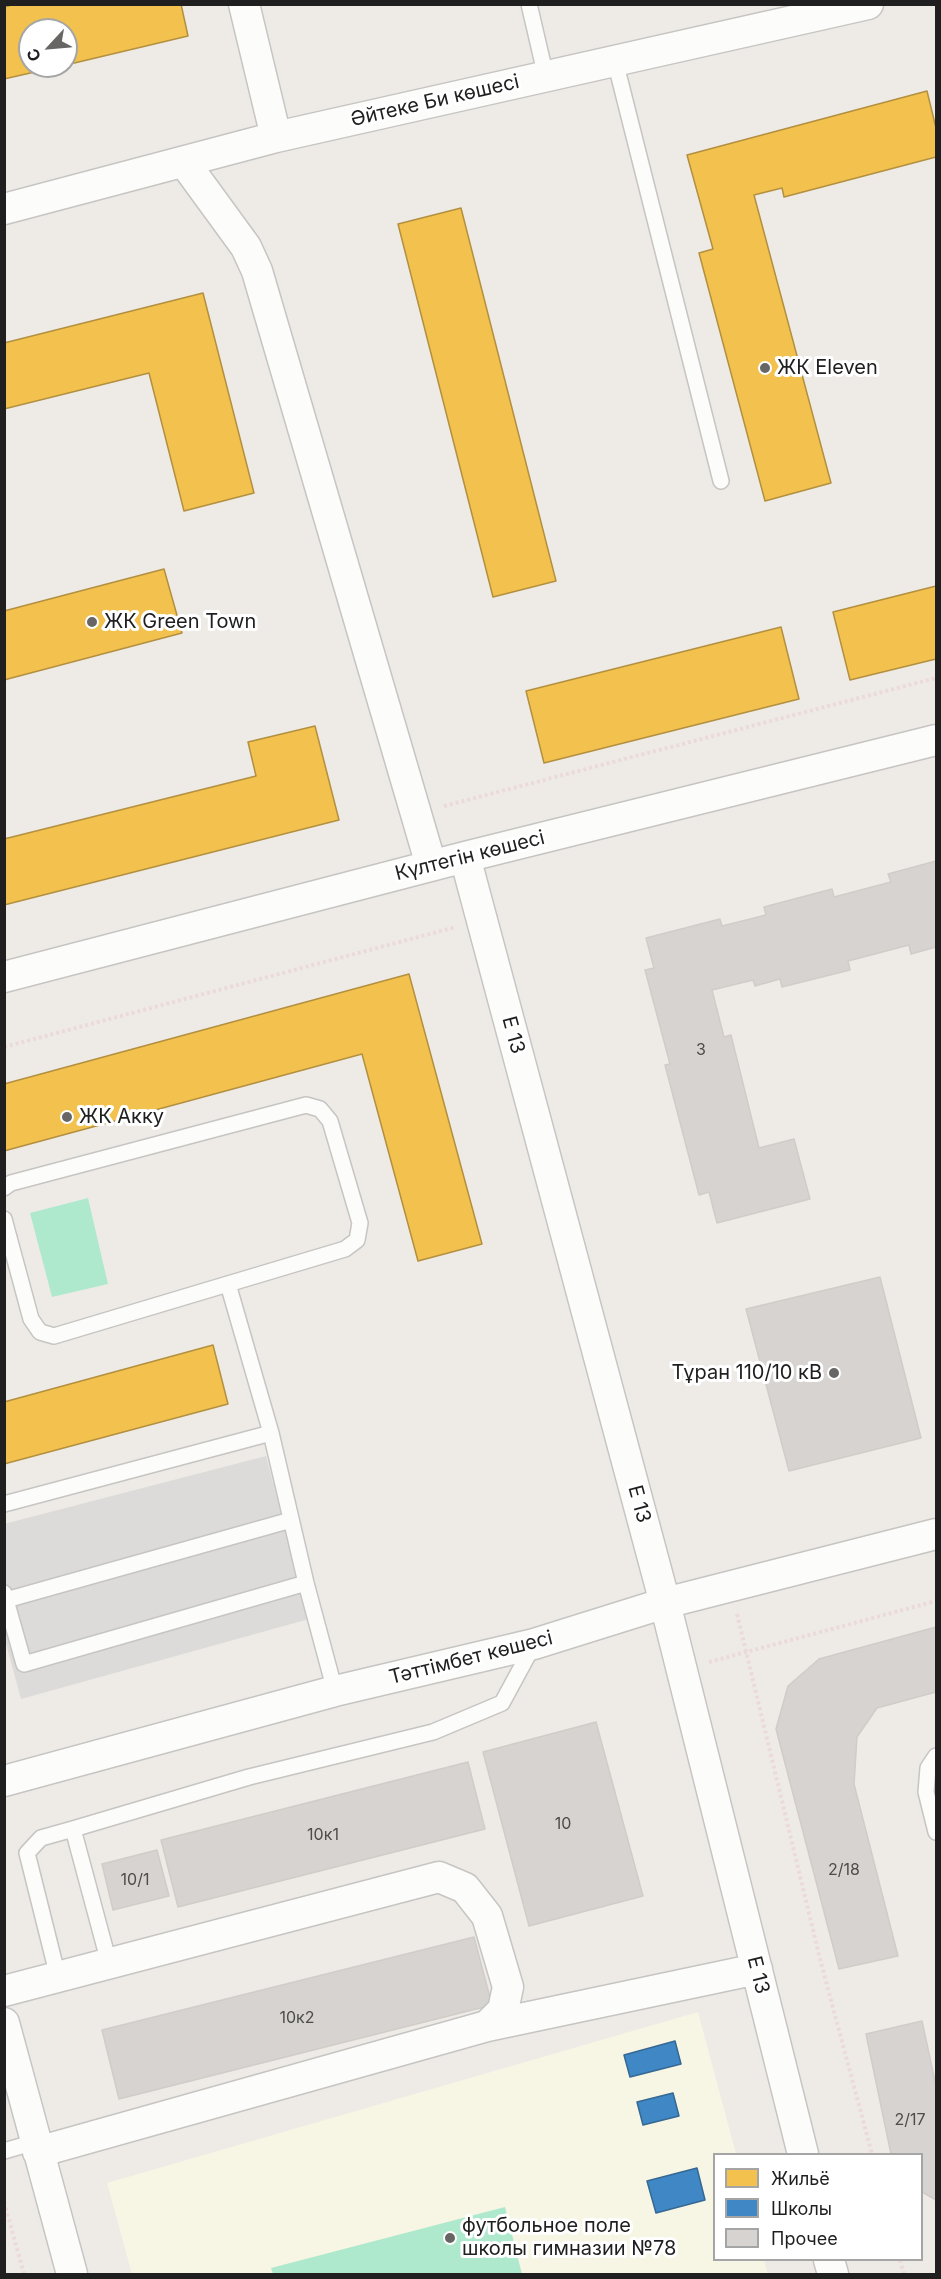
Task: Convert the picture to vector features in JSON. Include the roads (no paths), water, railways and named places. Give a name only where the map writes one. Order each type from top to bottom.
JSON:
[{"type":"street","points":[[244,4],[276,137]]},
{"type":"street","name":"Әйтеке Би көшесі","points":[[4,209],[276,137],[865,5]]},
{"type":"street","points":[[184,162],[246,247],[257,271],[431,866]]},
{"type":"street","name":"Күлтегін көшесі","points":[[4,977],[465,857],[936,740]]},
{"type":"street","name":"E 13","points":[[465,857],[665,1603],[803,2153]]},
{"type":"street","name":"Тәттімбет көшесі","points":[[4,1781],[335,1691],[534,1644],[665,1603],[936,1534]]},
{"type":"street","points":[[4,1991],[439,1877],[465,1888],[487,1916],[508,1987],[503,2010],[487,2026]]},
{"type":"street","points":[[37,2147],[487,2026],[757,1969]]},
{"type":"street","points":[[4,2023],[72,2274]]},
{"type":"lane","points":[[529,4],[546,76]]},
{"type":"lane","points":[[615,61],[721,481]]},
{"type":"lane","points":[[4,1188],[11,1183],[306,1105],[320,1109],[330,1121],[360,1223],[357,1240],[345,1249],[54,1336],[40,1332],[31,1319],[4,1219]]},
{"type":"lane","points":[[228,1284],[271,1433],[306,1583],[335,1691]]},
{"type":"lane","points":[[4,1504],[271,1433]]},
{"type":"lane","points":[[291,1520],[5,1597],[24,1664],[306,1583]]},
{"type":"lane","points":[[58,1977],[27,1853],[41,1838],[249,1777],[434,1732],[502,1703],[534,1644]]},
{"type":"lane","points":[[936,1756],[928,1768],[926,1792],[936,1832]]},
{"type":"lane","points":[[73,1829],[109,1964]]},
{"type":"lane","points":[[4,2151],[37,2147]]},
{"type":"place","name":"ЖК Eleven","points":[[765,368]]},
{"type":"place","name":"ЖК Green Town","points":[[92,622]]},
{"type":"place","name":"ЖК Акку","points":[[67,1117]]},
{"type":"place","name":"Тұран 110/10 кВ","points":[[834,1373]]},
{"type":"place","name":"футбольное поле школы гимназии №78","points":[[450,2238]]}]
